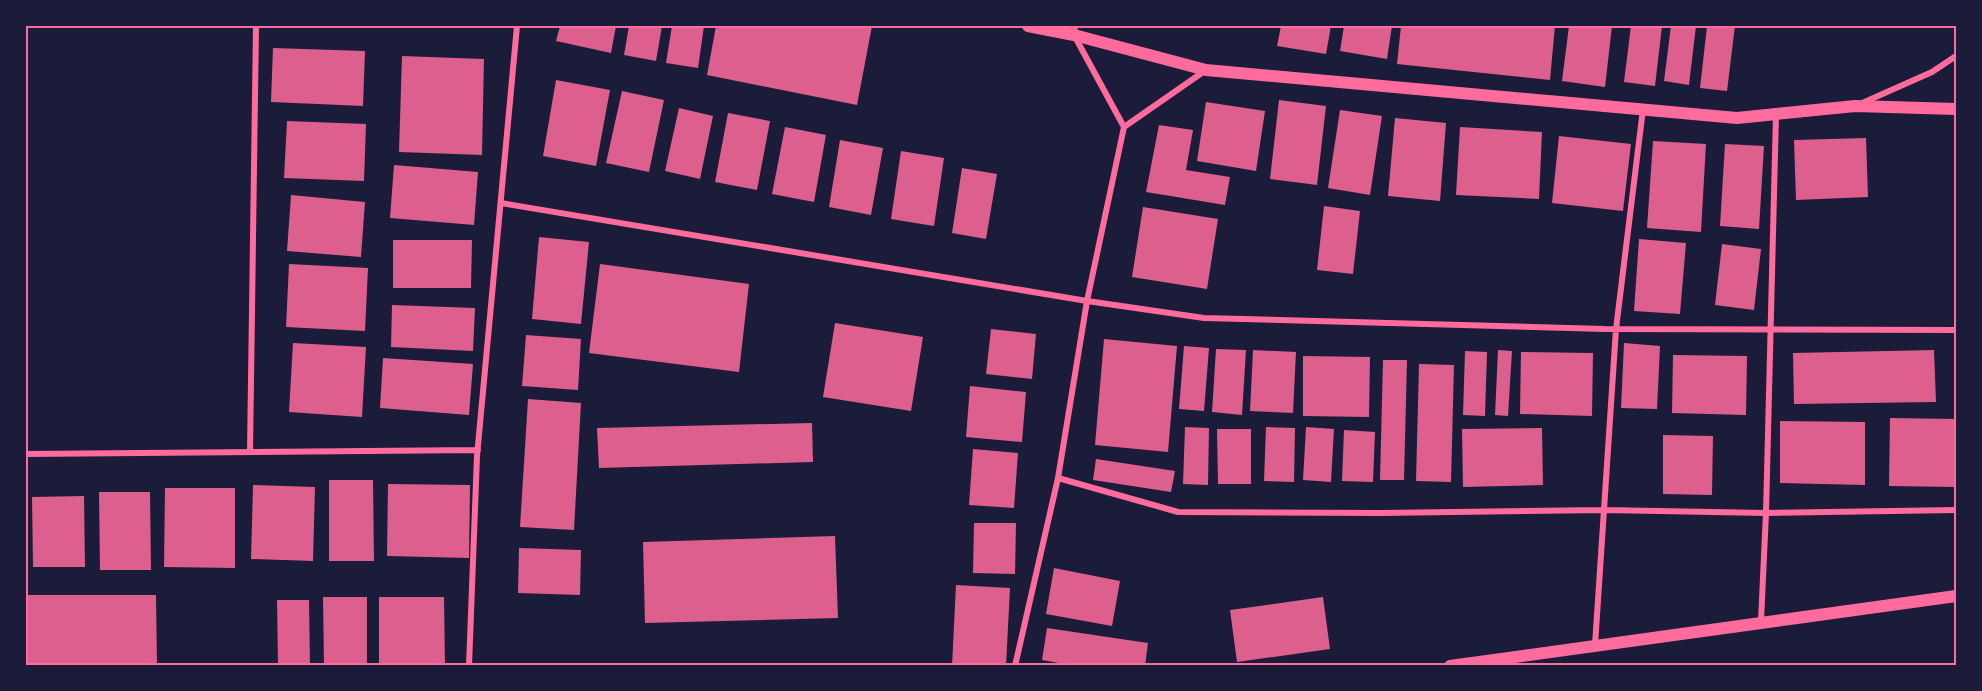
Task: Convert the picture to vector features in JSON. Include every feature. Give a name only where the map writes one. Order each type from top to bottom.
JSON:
[{"type":"main road","points":[[1028,26],[1075,30],[1206,70],[1737,118],[1855,106],[1956,109]]},
{"type":"main road","points":[[1450,666],[1761,621],[1956,596]]},
{"type":"street","points":[[250,452],[256,26]]},
{"type":"street","points":[[469,666],[478,450],[517,26]]},
{"type":"street","points":[[1015,666],[1058,478],[1087,301],[1124,128],[1075,30]]},
{"type":"street","points":[[1855,106],[1932,72],[1956,56]]},
{"type":"street","points":[[1124,128],[1206,70]]},
{"type":"street","points":[[1594,645],[1616,329],[1643,109]]},
{"type":"street","points":[[1761,621],[1766,513],[1776,114]]},
{"type":"street","points":[[501,203],[1087,301],[1204,318],[1616,329],[1956,330]]},
{"type":"street","points":[[26,454],[478,450]]},
{"type":"street","points":[[1058,478],[1178,512],[1381,513],[1604,510],[1766,513],[1956,510]]},
{"type":"building","points":[[560,26],[616,26],[611,53],[556,41]]},
{"type":"building","points":[[629,26],[662,26],[656,61],[624,55]]},
{"type":"building","points":[[672,26],[704,26],[698,68],[666,63]]},
{"type":"building","points":[[716,26],[872,26],[857,105],[707,75]]},
{"type":"building","points":[[1281,26],[1331,26],[1326,54],[1277,46]]},
{"type":"building","points":[[1344,26],[1392,26],[1387,59],[1340,51]]},
{"type":"building","points":[[1401,26],[1555,26],[1550,80],[1397,64]]},
{"type":"building","points":[[1569,26],[1612,26],[1605,87],[1562,81]]},
{"type":"building","points":[[1631,26],[1662,26],[1655,86],[1624,82]]},
{"type":"building","points":[[1671,26],[1696,26],[1689,85],[1664,81]]},
{"type":"building","points":[[1707,26],[1735,26],[1727,91],[1700,88]]},
{"type":"building","points":[[273,48],[365,51],[363,106],[271,102]]},
{"type":"building","points":[[402,56],[484,59],[482,155],[399,152]]},
{"type":"building","points":[[556,80],[610,90],[596,166],[543,156]]},
{"type":"building","points":[[622,91],[664,100],[649,172],[606,163]]},
{"type":"building","points":[[1279,100],[1326,106],[1317,185],[1270,179]]},
{"type":"building","points":[[1206,102],[1265,111],[1256,171],[1197,161]]},
{"type":"building","points":[[679,108],[713,116],[700,179],[665,171]]},
{"type":"building","points":[[1340,110],[1382,116],[1370,195],[1328,188]]},
{"type":"building","points":[[728,113],[770,121],[757,190],[715,182]]},
{"type":"building","points":[[1395,118],[1446,123],[1440,201],[1388,196]]},
{"type":"building","points":[[287,121],[366,124],[364,181],[284,178]]},
{"type":"building","points":[[1159,125],[1193,130],[1186,170],[1230,177],[1225,205],[1146,192]]},
{"type":"building","points":[[785,127],[826,135],[814,202],[772,194]]},
{"type":"building","points":[[1460,127],[1542,132],[1539,199],[1456,195]]},
{"type":"building","points":[[1559,136],[1631,144],[1623,211],[1552,203]]},
{"type":"building","points":[[1866,138],[1868,197],[1796,200],[1794,140]]},
{"type":"building","points":[[840,140],[883,148],[871,215],[829,207]]},
{"type":"building","points":[[1653,141],[1706,144],[1701,232],[1647,228]]},
{"type":"building","points":[[1725,144],[1764,146],[1759,229],[1720,226]]},
{"type":"building","points":[[901,151],[944,158],[934,226],[891,219]]},
{"type":"building","points":[[394,165],[478,172],[474,225],[390,218]]},
{"type":"building","points":[[962,168],[997,174],[986,239],[952,233]]},
{"type":"building","points":[[291,195],[365,202],[361,257],[287,251]]},
{"type":"building","points":[[1324,206],[1360,211],[1353,274],[1317,270]]},
{"type":"building","points":[[1143,207],[1218,219],[1207,289],[1132,277]]},
{"type":"building","points":[[539,237],[589,242],[581,324],[532,319]]},
{"type":"building","points":[[1639,239],[1686,243],[1680,314],[1634,311]]},
{"type":"building","points":[[393,240],[472,240],[471,288],[393,288]]},
{"type":"building","points":[[1722,244],[1761,249],[1754,310],[1715,305]]},
{"type":"building","points":[[289,264],[368,268],[365,331],[286,327]]},
{"type":"building","points":[[600,264],[749,284],[739,372],[589,353]]},
{"type":"building","points":[[392,305],[475,308],[473,351],[391,347]]},
{"type":"building","points":[[835,323],[923,337],[911,411],[823,397]]},
{"type":"building","points":[[991,329],[1036,334],[1032,379],[986,374]]},
{"type":"building","points":[[526,335],[581,339],[578,390],[522,386]]},
{"type":"building","points":[[1104,339],[1177,346],[1168,452],[1095,445]]},
{"type":"building","points":[[293,343],[366,347],[362,417],[289,412]]},
{"type":"building","points":[[1624,343],[1660,346],[1657,409],[1621,408]]},
{"type":"building","points":[[1184,346],[1209,348],[1204,411],[1179,409]]},
{"type":"building","points":[[1216,349],[1246,350],[1242,415],[1212,412]]},
{"type":"building","points":[[1253,350],[1296,352],[1293,413],[1250,411]]},
{"type":"building","points":[[1498,350],[1512,351],[1508,416],[1495,415]]},
{"type":"building","points":[[1934,350],[1936,402],[1794,404],[1793,353]]},
{"type":"building","points":[[1465,351],[1487,352],[1485,416],[1463,415]]},
{"type":"building","points":[[1521,352],[1593,353],[1592,416],[1520,414]]},
{"type":"building","points":[[1673,355],[1747,356],[1746,415],[1672,413]]},
{"type":"building","points":[[1303,356],[1370,357],[1369,417],[1303,416]]},
{"type":"building","points":[[383,358],[473,364],[469,415],[380,408]]},
{"type":"building","points":[[1383,360],[1407,360],[1404,480],[1380,480]]},
{"type":"building","points":[[1419,364],[1454,365],[1451,482],[1416,481]]},
{"type":"building","points":[[970,386],[1026,392],[1022,442],[966,437]]},
{"type":"building","points":[[528,399],[581,403],[574,530],[520,527]]},
{"type":"building","points":[[1890,418],[1956,419],[1956,487],[1889,486]]},
{"type":"building","points":[[1780,421],[1865,422],[1865,485],[1780,483]]},
{"type":"building","points":[[812,423],[813,462],[599,468],[597,428]]},
{"type":"building","points":[[1185,427],[1209,428],[1208,485],[1183,484]]},
{"type":"building","points":[[1266,427],[1295,428],[1294,482],[1264,481]]},
{"type":"building","points":[[1306,427],[1334,429],[1331,482],[1303,480]]},
{"type":"building","points":[[1542,428],[1543,485],[1463,487],[1462,429]]},
{"type":"building","points":[[1217,429],[1251,429],[1251,484],[1218,484]]},
{"type":"building","points":[[1344,430],[1375,432],[1373,482],[1342,481]]},
{"type":"building","points":[[1663,435],[1713,436],[1712,495],[1663,494]]},
{"type":"building","points":[[973,449],[1018,453],[1014,508],[969,505]]},
{"type":"building","points":[[1096,459],[1175,471],[1171,492],[1093,480]]},
{"type":"building","points":[[329,480],[373,480],[374,561],[329,561]]},
{"type":"building","points":[[388,484],[470,485],[469,558],[387,556]]},
{"type":"building","points":[[253,485],[315,487],[313,561],[251,559]]},
{"type":"building","points":[[165,488],[235,488],[235,568],[164,567]]},
{"type":"building","points":[[99,492],[150,492],[151,570],[100,570]]},
{"type":"building","points":[[84,496],[85,567],[33,567],[32,497]]},
{"type":"building","points":[[974,523],[1016,523],[1015,574],[973,573]]},
{"type":"building","points":[[835,536],[838,618],[645,623],[643,542]]},
{"type":"building","points":[[519,548],[581,550],[580,595],[518,593]]},
{"type":"building","points":[[1054,568],[1120,581],[1112,626],[1046,614]]},
{"type":"building","points":[[956,585],[1010,588],[1006,666],[952,666]]},
{"type":"building","points":[[26,595],[156,595],[157,666],[26,666]]},
{"type":"building","points":[[323,597],[367,597],[367,666],[324,666]]},
{"type":"building","points":[[379,597],[444,597],[445,666],[379,666]]},
{"type":"building","points":[[1323,597],[1330,649],[1237,662],[1230,610]]},
{"type":"building","points":[[277,600],[309,600],[310,666],[278,666]]},
{"type":"building","points":[[1047,628],[1148,643],[1145,666],[1075,666],[1042,660]]}]
